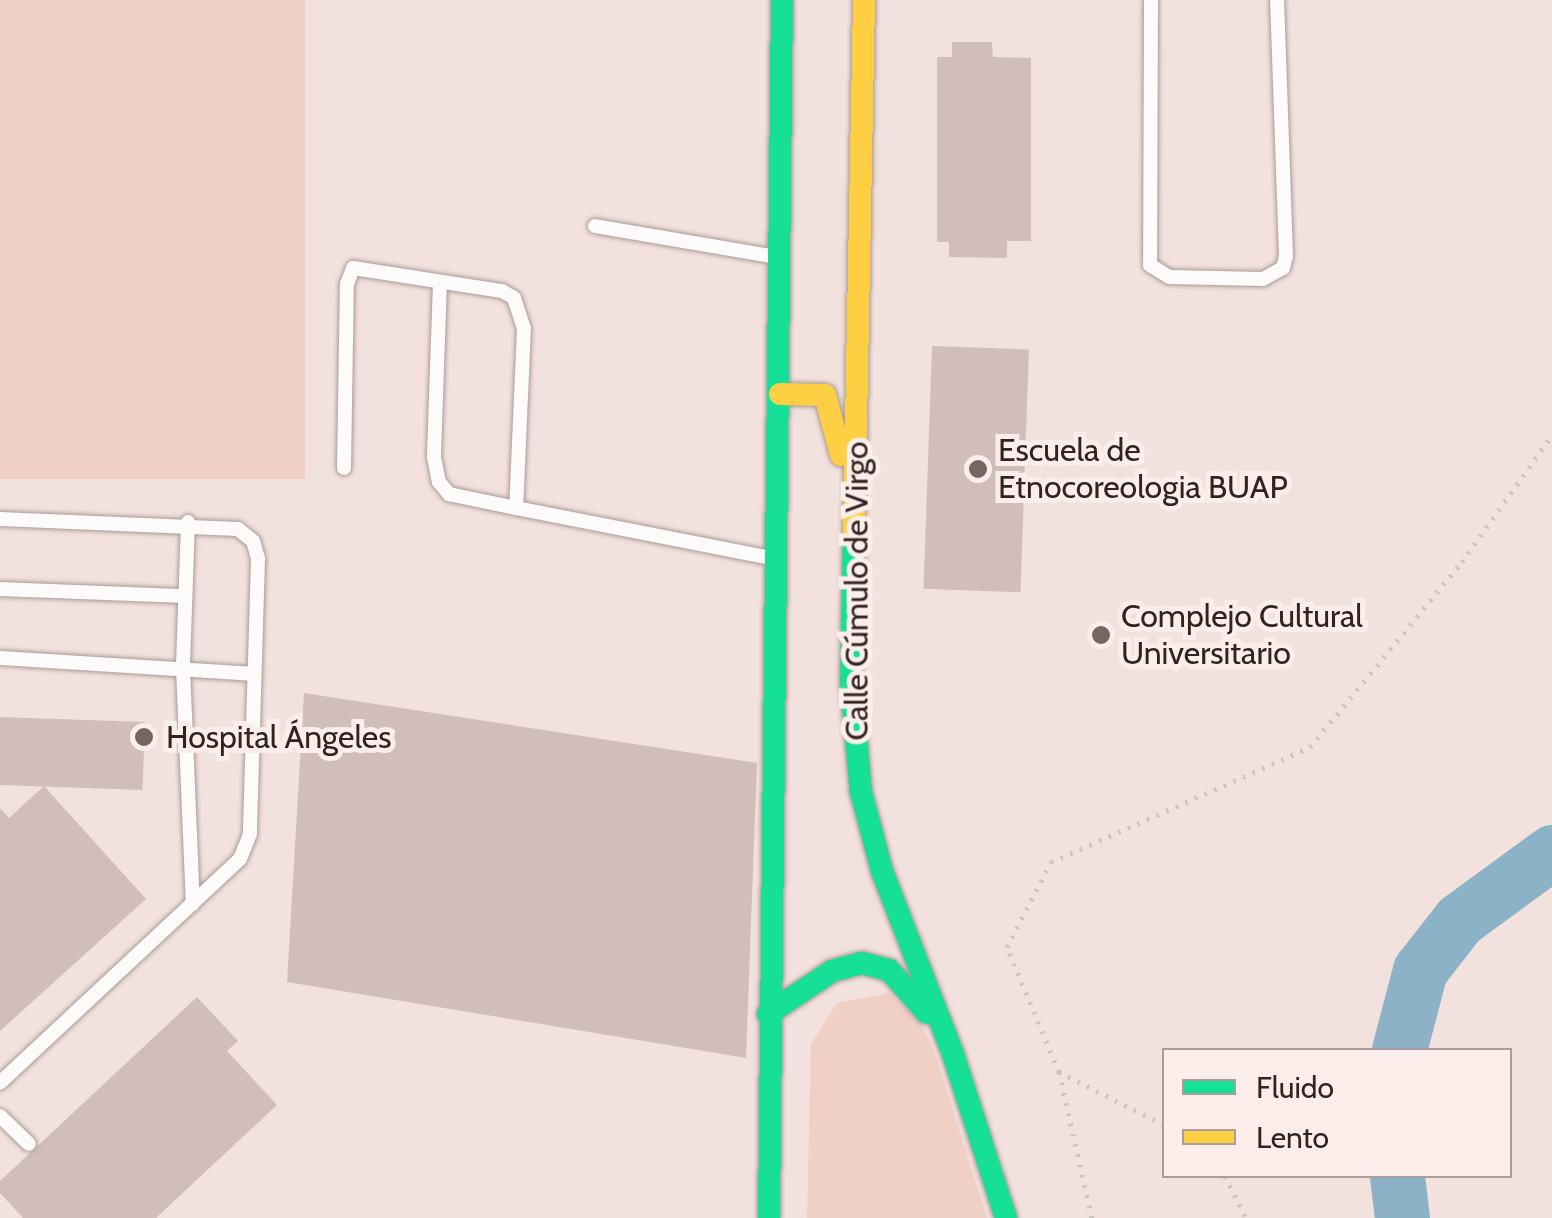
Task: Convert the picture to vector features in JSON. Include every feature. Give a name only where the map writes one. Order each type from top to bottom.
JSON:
[{"type":"main road","points":[[769,1218],[768,1014],[780,394],[782,0]]},
{"type":"main road","name":"Calle Cúmulo de Virgo","points":[[864,0],[851,683],[861,792],[882,871],[953,1054],[1006,1218]]},
{"type":"main road","points":[[780,394],[825,395],[831,406],[853,522]]},
{"type":"main road","points":[[768,1014],[832,971],[862,963],[890,970],[915,993],[953,1054]]},
{"type":"lane","points":[[1151,0],[1146,254],[1158,273],[1216,278],[1274,276],[1286,256],[1276,0]]},
{"type":"lane","points":[[595,226],[780,258]]},
{"type":"lane","points":[[344,468],[353,268],[502,291],[522,312],[516,508]]},
{"type":"lane","points":[[440,282],[434,457],[439,482],[449,494],[777,558]]},
{"type":"lane","points":[[0,519],[188,522],[238,529],[252,541],[258,559],[250,834],[240,859],[0,1084]]},
{"type":"lane","points":[[188,522],[183,668],[193,904]]},
{"type":"lane","points":[[0,588],[185,596]]},
{"type":"lane","points":[[0,658],[252,674]]},
{"type":"lane","points":[[0,1116],[28,1144]]},
{"type":"path","points":[[1092,1218],[1059,1072],[1007,947],[1050,862],[1310,748],[1462,562],[1552,436]]},
{"type":"path","points":[[1059,1072],[1162,1125]]},
{"type":"path","points":[[1227,1178],[1246,1218]]},
{"type":"shaded area","points":[[0,0],[305,0],[305,479],[0,479]]},
{"type":"shaded area","points":[[889,993],[920,1022],[934,1050],[987,1218],[807,1218],[811,1044],[837,1003]]},
{"type":"building","points":[[952,42],[992,42],[993,57],[1031,58],[1031,241],[1007,241],[1007,258],[949,257],[949,242],[937,242],[937,57],[952,57]]},
{"type":"building","name":"Escuela de Etnocoreologia BUAP","points":[[932,346],[1029,349],[1020,592],[924,589]]},
{"type":"building","points":[[304,693],[757,763],[746,1058],[287,982]]},
{"type":"building","points":[[0,717],[145,722],[143,790],[0,785]]},
{"type":"building","points":[[44,786],[146,899],[0,1031],[0,808],[9,818]]},
{"type":"building","points":[[197,997],[238,1041],[227,1051],[277,1105],[156,1218],[23,1218],[0,1193],[0,1181]]},
{"type":"waterway","points":[[1400,1048],[1420,970],[1459,920],[1552,852]]},
{"type":"waterway","points":[[1397,1178],[1402,1218]]},
{"type":"traffic: fast","points":[[769,1218],[782,0]]},
{"type":"traffic: fast","points":[[854,531],[851,683],[861,792],[882,871],[953,1054],[1006,1218]]},
{"type":"traffic: fast","points":[[768,1014],[832,971],[862,963],[889,970],[927,1013]]},
{"type":"traffic: slow","points":[[854,531],[864,0]]},
{"type":"traffic: slow","points":[[780,394],[825,395],[841,455]]},
{"type":"place","name":"Escuela de Etnocoreologia BUAP","points":[[978,469]]},
{"type":"place","name":"Complejo Cultural Universitario","points":[[1101,635]]},
{"type":"place","name":"Hospital Ángeles","points":[[144,737]]}]
